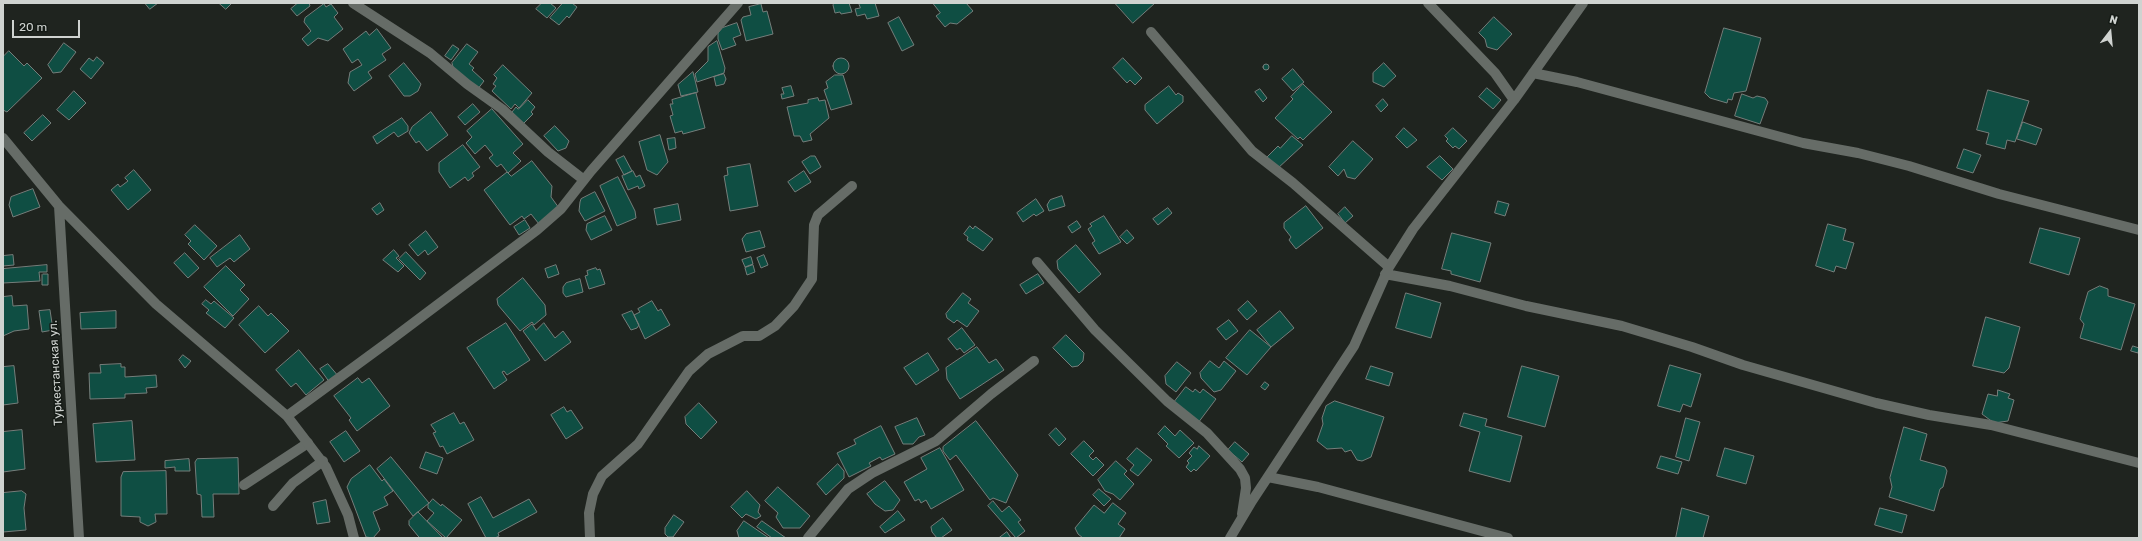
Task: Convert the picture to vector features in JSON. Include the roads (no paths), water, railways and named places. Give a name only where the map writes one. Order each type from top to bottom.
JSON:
[{"type":"street","points":[[353,3],[430,53],[467,84],[502,109],[548,152],[584,180]]},
{"type":"street","points":[[287,416],[537,230],[561,209],[584,180],[738,3]]},
{"type":"street","points":[[1428,3],[1495,73],[1514,100]]},
{"type":"street","points":[[1230,538],[1354,346],[1387,270],[1413,230],[1514,100],[1584,3]]},
{"type":"street","points":[[1151,32],[1252,152],[1293,183],[1387,270],[1526,306],[1622,326],[1692,347],[1743,365],[1876,403],[1929,415],[1991,425],[2139,463]]},
{"type":"street","points":[[1533,73],[1577,82],[1803,143],[1858,153],[1909,166],[1999,194],[2139,230]]},
{"type":"street","points":[[3,138],[59,206],[156,304],[287,416],[323,461],[348,515],[354,538]]},
{"type":"street","points":[[590,538],[589,513],[593,494],[602,476],[638,444],[689,371],[708,354],[743,336],[759,336],[775,326],[794,306],[812,279],[814,225],[818,215],[852,186]]},
{"type":"street","name":"Туркестанская ул.","points":[[59,206],[79,538]]},
{"type":"street","points":[[1037,262],[1095,330],[1167,401],[1207,433],[1240,469],[1245,478],[1246,488],[1242,518]]},
{"type":"street","points":[[808,538],[848,489],[872,473],[936,441],[991,394],[1034,361]]},
{"type":"street","points":[[244,485],[308,443]]},
{"type":"street","points":[[273,506],[293,483],[323,461]]},
{"type":"street","points":[[1268,478],[1318,487],[1508,538]]}]
